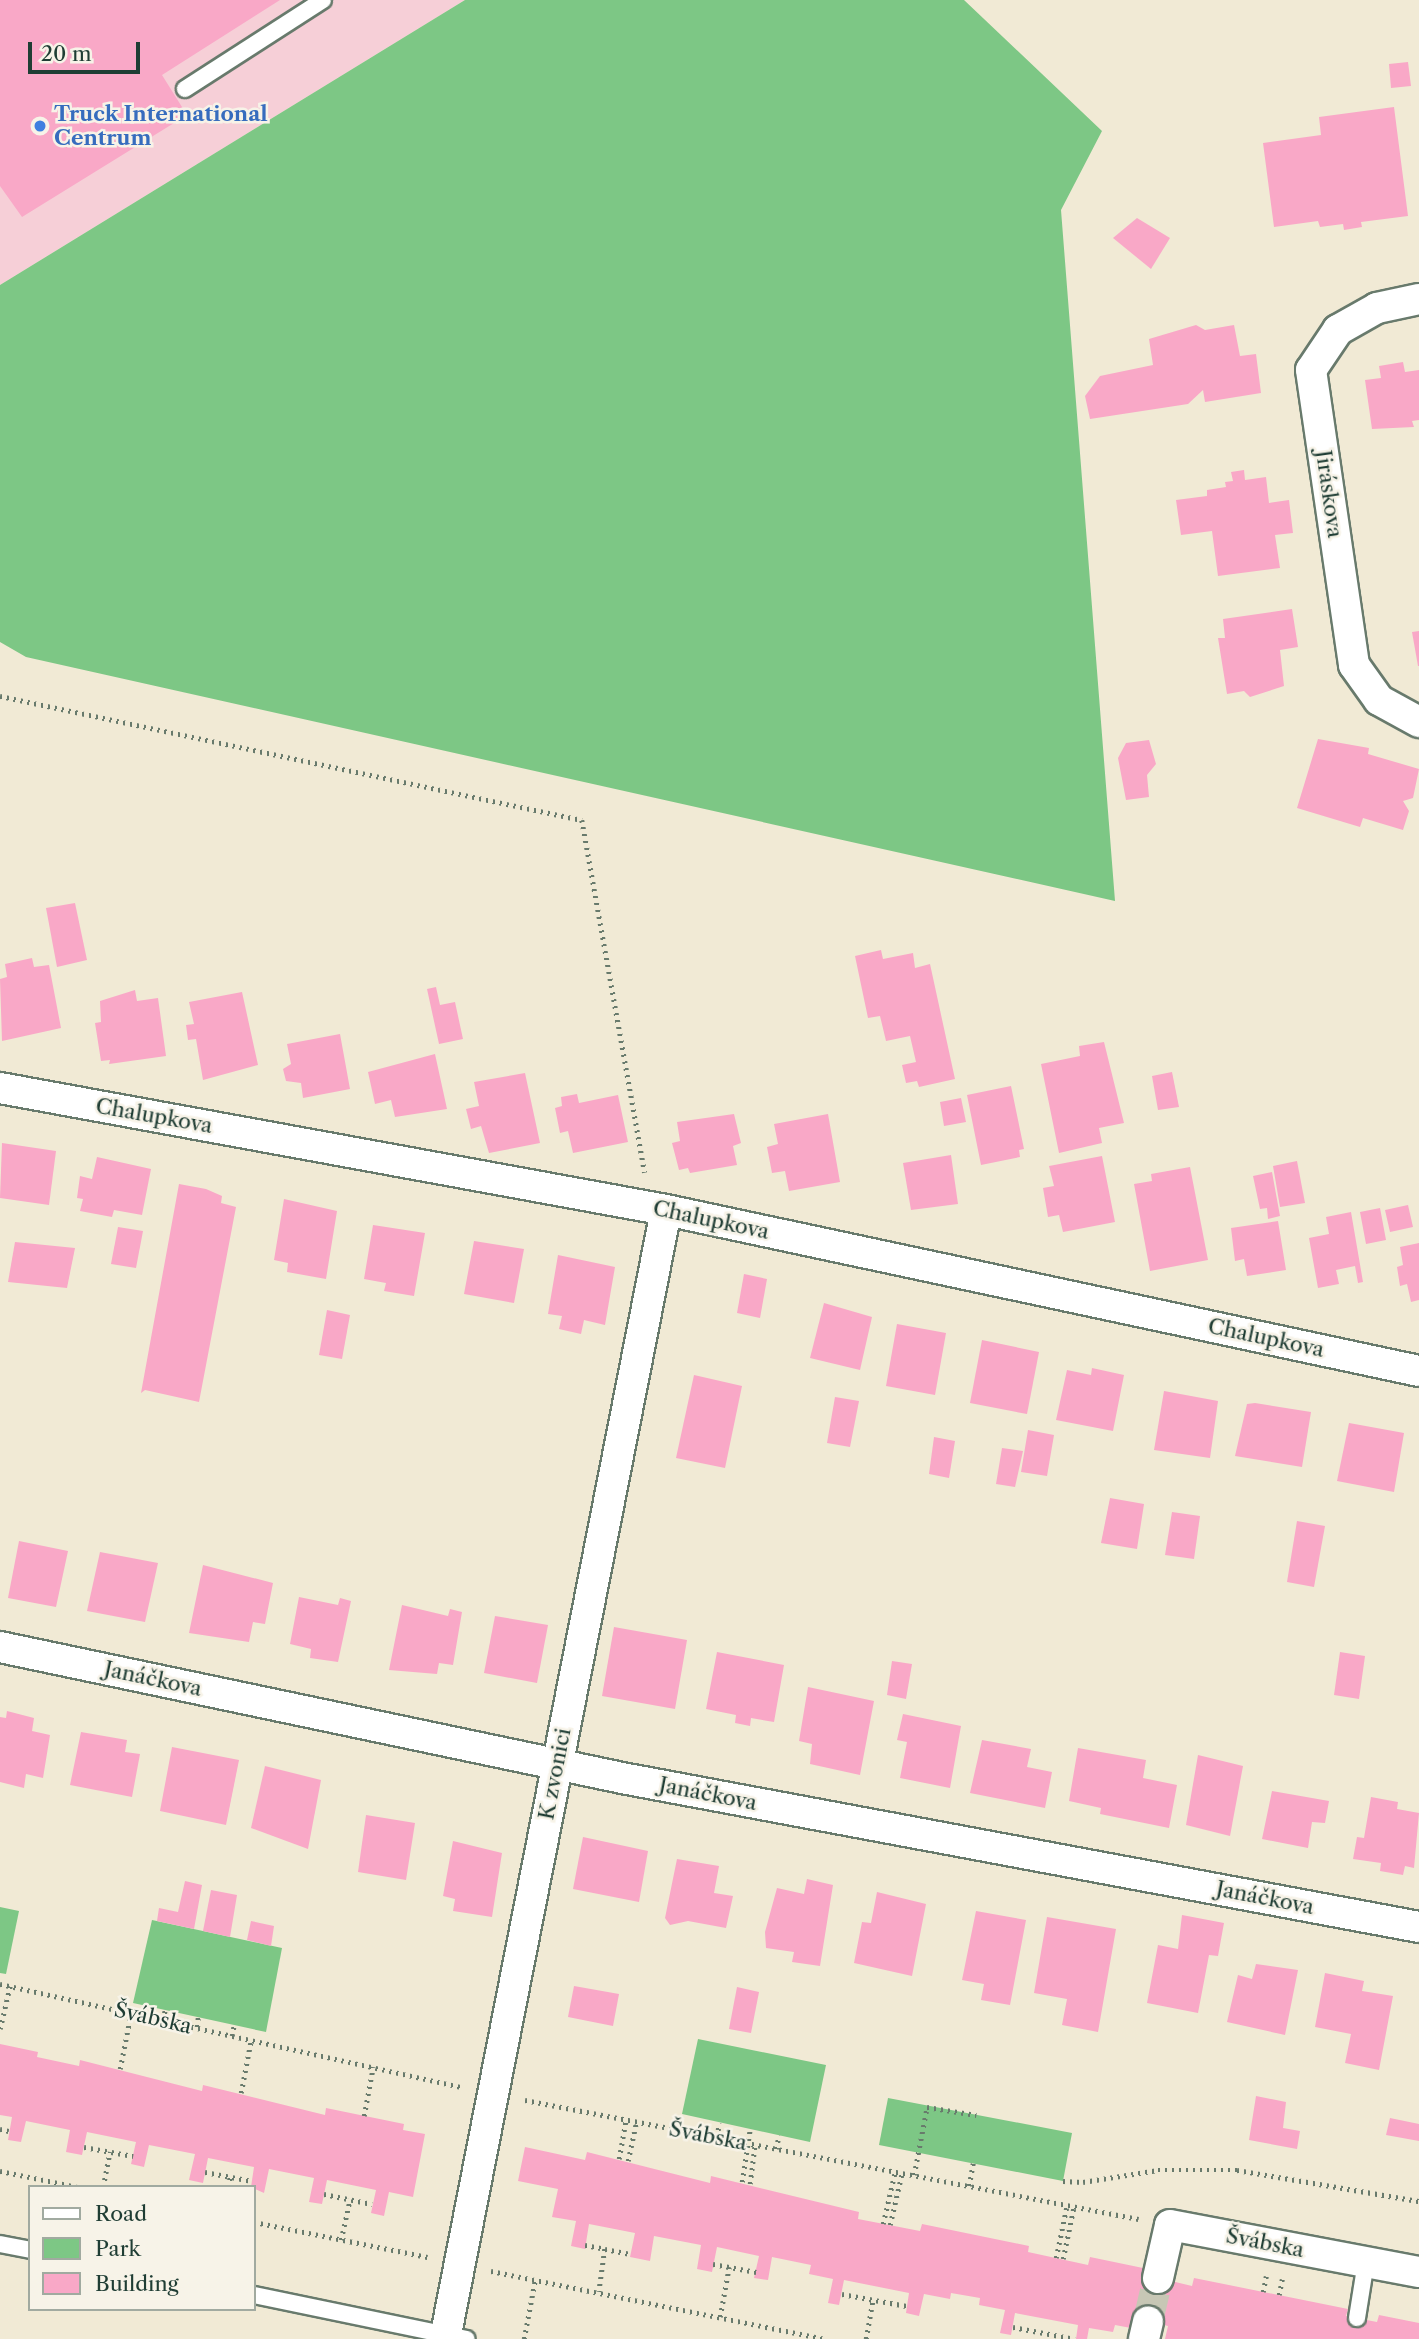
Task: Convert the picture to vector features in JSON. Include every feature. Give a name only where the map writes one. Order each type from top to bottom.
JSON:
[{"type":"street","name":"Jiráskova","points":[[1419,299],[1377,308],[1338,330],[1311,370],[1354,665],[1379,700],[1419,722]]},
{"type":"street","name":"Chalupkova","points":[[0,1088],[659,1209],[1419,1371]]},
{"type":"street","name":"K zvonici","points":[[452,2337],[459,2264],[494,2094],[659,1209]]},
{"type":"street","name":"Janáčkova","points":[[0,1647],[556,1764],[1419,1927]]},
{"type":"street","name":"Švábska","points":[[1170,2225],[1419,2272]]},
{"type":"street","points":[[1158,2278],[1170,2225]]},
{"type":"lane","points":[[185,89],[323,0]]},
{"type":"lane","points":[[0,2244],[28,2250]]},
{"type":"lane","points":[[1357,2318],[1366,2262]]},
{"type":"lane","points":[[256,2295],[452,2337]]},
{"type":"path","points":[[0,696],[582,820],[659,1209]]},
{"type":"path","name":"Švábska","points":[[0,1984],[494,2094],[1170,2225]]},
{"type":"path","points":[[0,2029],[10,1986]]},
{"type":"path","points":[[163,2020],[166,2010]]},
{"type":"path","points":[[120,2069],[131,2013]]},
{"type":"path","points":[[197,2027],[198,2017]]},
{"type":"path","points":[[232,2036],[234,2025]]},
{"type":"path","points":[[240,2093],[251,2040]]},
{"type":"path","points":[[364,2116],[373,2067]]},
{"type":"path","points":[[463,2087],[466,2075]]},
{"type":"path","points":[[914,2175],[927,2107],[976,2115]]},
{"type":"path","points":[[620,2159],[626,2120]]},
{"type":"path","points":[[628,2161],[636,2122]]},
{"type":"path","points":[[717,2137],[719,2123]]},
{"type":"path","points":[[0,2129],[9,2131]]},
{"type":"path","points":[[742,2182],[750,2129]]},
{"type":"path","points":[[776,2149],[779,2135]]},
{"type":"path","points":[[750,2184],[755,2145]]},
{"type":"path","points":[[84,2147],[134,2156]]},
{"type":"path","points":[[103,2185],[110,2152]]},
{"type":"path","points":[[969,2186],[973,2163]]},
{"type":"path","points":[[1063,2181],[1083,2182],[1158,2170],[1237,2170],[1419,2201]]},
{"type":"path","points":[[0,2171],[68,2185]]},
{"type":"path","points":[[205,2172],[252,2181]]},
{"type":"path","points":[[883,2224],[895,2172]]},
{"type":"path","points":[[890,2225],[902,2173]]},
{"type":"path","points":[[228,2185],[230,2177]]},
{"type":"path","points":[[324,2194],[373,2204]]},
{"type":"path","points":[[341,2240],[351,2199]]},
{"type":"path","points":[[1056,2258],[1067,2205]]},
{"type":"path","points":[[1063,2259],[1074,2206]]},
{"type":"path","points":[[256,2222],[826,2339]]},
{"type":"path","points":[[585,2245],[631,2254]]},
{"type":"path","points":[[599,2292],[605,2249]]},
{"type":"path","points":[[713,2264],[756,2272]]},
{"type":"path","points":[[720,2317],[729,2267]]},
{"type":"path","points":[[524,2339],[535,2280]]},
{"type":"path","points":[[842,2294],[907,2306]]},
{"type":"path","points":[[866,2339],[873,2300]]},
{"type":"path","points":[[1013,2327],[1044,2336],[1075,2339]]},
{"type":"shaded area","points":[[0,0],[465,0],[0,285]]},
{"type":"green space","points":[[465,0],[964,0],[1102,131],[1061,210],[1115,901],[26,657],[0,642],[0,285]]},
{"type":"green space","points":[[0,1907],[19,1911],[6,1974],[0,1973]]},
{"type":"green space","points":[[152,1920],[282,1948],[266,2032],[133,2003]]},
{"type":"green space","points":[[698,2039],[826,2065],[810,2142],[682,2114]]},
{"type":"green space","points":[[888,2098],[1072,2133],[1063,2181],[879,2145]]},
{"type":"building","name":"Truck International Centrum","points":[[0,0],[280,0],[162,75],[187,115],[22,217],[0,186]]},
{"type":"building","points":[[1408,62],[1411,86],[1391,88],[1389,64]]},
{"type":"building","points":[[1394,107],[1408,216],[1361,222],[1362,227],[1344,230],[1343,224],[1320,227],[1318,221],[1274,227],[1263,143],[1321,135],[1319,117]]},
{"type":"building","points":[[1137,218],[1170,238],[1151,269],[1113,238]]},
{"type":"building","points":[[1196,325],[1205,330],[1234,325],[1240,356],[1256,354],[1261,393],[1205,402],[1203,390],[1188,404],[1090,419],[1085,396],[1100,376],[1153,365],[1149,339]]},
{"type":"building","points":[[1403,362],[1405,372],[1419,370],[1419,420],[1412,421],[1414,427],[1372,429],[1365,380],[1381,378],[1379,366]]},
{"type":"building","points":[[1244,470],[1245,480],[1266,477],[1269,503],[1289,500],[1293,533],[1275,535],[1280,568],[1218,576],[1212,531],[1181,535],[1176,500],[1207,496],[1207,490],[1226,487],[1225,482],[1233,481],[1231,472]]},
{"type":"building","points":[[1292,609],[1298,647],[1280,650],[1284,686],[1250,697],[1244,691],[1227,694],[1218,638],[1225,638],[1223,619]]},
{"type":"building","points":[[1419,631],[1419,666],[1418,666],[1412,632]]},
{"type":"building","points":[[1318,739],[1369,748],[1368,754],[1419,769],[1413,798],[1403,801],[1409,811],[1403,830],[1363,818],[1360,827],[1297,808]]},
{"type":"building","points":[[1149,740],[1156,764],[1147,775],[1149,797],[1126,800],[1118,758],[1126,743]]},
{"type":"building","points":[[75,903],[87,960],[57,967],[46,908]]},
{"type":"building","points":[[881,950],[883,959],[913,953],[915,968],[930,964],[955,1079],[919,1087],[917,1081],[906,1083],[902,1065],[916,1062],[910,1036],[886,1041],[880,1016],[868,1018],[855,956]]},
{"type":"building","points":[[32,958],[34,967],[49,965],[61,1028],[2,1041],[0,979],[7,977],[5,964]]},
{"type":"building","points":[[436,987],[440,1005],[455,1002],[463,1039],[439,1044],[427,989]]},
{"type":"building","points":[[135,990],[137,1001],[158,998],[166,1056],[109,1064],[110,1060],[101,1061],[95,1023],[101,1022],[100,1001]]},
{"type":"building","points":[[242,992],[258,1065],[203,1080],[196,1039],[188,1040],[186,1025],[194,1024],[189,1002]]},
{"type":"building","points":[[340,1034],[350,1089],[303,1098],[301,1083],[286,1081],[283,1069],[291,1064],[287,1044]]},
{"type":"building","points":[[1104,1042],[1124,1123],[1099,1128],[1102,1143],[1059,1153],[1041,1064],[1080,1056],[1079,1046]]},
{"type":"building","points":[[435,1054],[447,1109],[395,1117],[391,1100],[375,1104],[368,1072]]},
{"type":"building","points":[[1172,1072],[1179,1107],[1158,1110],[1152,1076]]},
{"type":"building","points":[[525,1073],[540,1143],[489,1153],[481,1126],[471,1129],[466,1109],[479,1106],[474,1082]]},
{"type":"building","points":[[1011,1086],[1024,1149],[1019,1150],[1020,1157],[981,1165],[967,1095]]},
{"type":"building","points":[[577,1094],[579,1103],[618,1095],[628,1142],[573,1153],[568,1131],[560,1133],[555,1108],[562,1106],[561,1097]]},
{"type":"building","points":[[961,1098],[966,1122],[944,1126],[940,1102]]},
{"type":"building","points":[[734,1114],[741,1143],[733,1146],[737,1165],[690,1173],[688,1168],[679,1170],[672,1143],[680,1141],[677,1122]]},
{"type":"building","points":[[828,1114],[840,1182],[789,1191],[785,1171],[772,1173],[767,1147],[778,1144],[774,1124]]},
{"type":"building","points":[[2,1143],[56,1151],[49,1205],[0,1198]]},
{"type":"building","points":[[951,1155],[958,1204],[911,1210],[903,1163]]},
{"type":"building","points":[[1102,1156],[1115,1222],[1063,1232],[1059,1215],[1048,1217],[1043,1188],[1054,1186],[1049,1166]]},
{"type":"building","points":[[97,1157],[151,1169],[142,1215],[114,1210],[112,1217],[80,1211],[83,1199],[77,1198],[80,1176],[92,1179]]},
{"type":"building","points":[[1297,1161],[1305,1203],[1280,1207],[1273,1166]]},
{"type":"building","points":[[1190,1167],[1208,1260],[1150,1271],[1134,1184],[1152,1181],[1151,1174]]},
{"type":"building","points":[[1272,1172],[1280,1216],[1268,1219],[1267,1208],[1260,1209],[1253,1176]]},
{"type":"building","points":[[179,1184],[206,1189],[222,1196],[221,1203],[236,1207],[199,1402],[145,1390],[141,1393]]},
{"type":"building","points":[[284,1199],[337,1211],[326,1279],[287,1272],[288,1263],[274,1260]]},
{"type":"building","points":[[1408,1205],[1413,1227],[1390,1232],[1385,1210]]},
{"type":"building","points":[[1380,1208],[1386,1240],[1366,1244],[1360,1212]]},
{"type":"building","points":[[1351,1212],[1363,1282],[1358,1283],[1355,1266],[1336,1270],[1339,1284],[1318,1288],[1309,1238],[1329,1234],[1326,1217]]},
{"type":"building","points":[[1278,1221],[1286,1270],[1247,1276],[1244,1259],[1235,1261],[1231,1228]]},
{"type":"building","points":[[373,1225],[425,1233],[414,1296],[384,1291],[386,1283],[364,1279]]},
{"type":"building","points":[[118,1227],[143,1231],[136,1268],[111,1264]]},
{"type":"building","points":[[474,1241],[524,1249],[514,1303],[464,1294]]},
{"type":"building","points":[[15,1242],[75,1248],[67,1288],[8,1282]]},
{"type":"building","points":[[1419,1243],[1419,1300],[1411,1302],[1407,1284],[1400,1286],[1397,1267],[1403,1265],[1400,1247]]},
{"type":"building","points":[[558,1255],[615,1267],[605,1325],[584,1320],[581,1334],[559,1329],[562,1316],[548,1314]]},
{"type":"building","points":[[744,1274],[767,1279],[760,1318],[737,1313]]},
{"type":"building","points":[[824,1303],[872,1317],[860,1370],[810,1358]]},
{"type":"building","points":[[327,1310],[350,1315],[342,1359],[319,1355]]},
{"type":"building","points":[[897,1324],[946,1333],[935,1395],[886,1386]]},
{"type":"building","points":[[982,1340],[1039,1352],[1027,1414],[970,1403]]},
{"type":"building","points":[[1092,1368],[1124,1375],[1113,1431],[1056,1420],[1067,1370],[1091,1375]]},
{"type":"building","points":[[694,1375],[742,1386],[725,1468],[676,1458]]},
{"type":"building","points":[[1164,1391],[1218,1401],[1210,1458],[1154,1450]]},
{"type":"building","points":[[835,1397],[859,1401],[850,1447],[827,1443]]},
{"type":"building","points":[[1247,1404],[1311,1412],[1302,1467],[1235,1456]]},
{"type":"building","points":[[1349,1423],[1404,1433],[1394,1492],[1337,1481]]},
{"type":"building","points":[[1028,1430],[1054,1435],[1047,1476],[1021,1472]]},
{"type":"building","points":[[934,1437],[955,1441],[949,1478],[929,1474]]},
{"type":"building","points":[[1002,1448],[1023,1451],[1015,1487],[996,1484]]},
{"type":"building","points":[[1110,1498],[1144,1504],[1137,1549],[1101,1543]]},
{"type":"building","points":[[1172,1512],[1200,1516],[1194,1559],[1165,1555]]},
{"type":"building","points":[[1297,1521],[1325,1526],[1314,1587],[1287,1582]]},
{"type":"building","points":[[19,1541],[68,1551],[56,1607],[8,1598]]},
{"type":"building","points":[[100,1552],[158,1563],[145,1622],[87,1611]]},
{"type":"building","points":[[203,1565],[273,1583],[265,1624],[253,1622],[249,1642],[189,1633]]},
{"type":"building","points":[[299,1597],[338,1605],[340,1598],[351,1601],[338,1662],[310,1658],[311,1649],[290,1644]]},
{"type":"building","points":[[402,1605],[448,1616],[450,1609],[462,1612],[453,1665],[439,1663],[437,1674],[389,1670]]},
{"type":"building","points":[[495,1616],[548,1625],[537,1683],[484,1673]]},
{"type":"building","points":[[614,1627],[687,1640],[675,1709],[602,1696]]},
{"type":"building","points":[[717,1652],[784,1665],[774,1722],[751,1718],[750,1726],[735,1723],[736,1715],[706,1709]]},
{"type":"building","points":[[1340,1652],[1365,1656],[1359,1699],[1334,1695]]},
{"type":"building","points":[[892,1661],[912,1664],[906,1699],[887,1695]]},
{"type":"building","points":[[808,1687],[874,1701],[860,1775],[810,1764],[812,1744],[799,1741]]},
{"type":"building","points":[[7,1711],[34,1718],[32,1731],[50,1735],[43,1778],[26,1774],[24,1788],[0,1782],[0,1717],[6,1718]]},
{"type":"building","points":[[903,1714],[961,1726],[950,1788],[900,1778],[907,1742],[897,1740]]},
{"type":"building","points":[[81,1732],[127,1740],[125,1752],[140,1754],[132,1797],[70,1785]]},
{"type":"building","points":[[982,1740],[1031,1749],[1027,1767],[1052,1772],[1045,1808],[970,1793]]},
{"type":"building","points":[[172,1747],[239,1760],[226,1825],[160,1811]]},
{"type":"building","points":[[1078,1748],[1146,1760],[1143,1778],[1177,1785],[1169,1828],[1100,1814],[1101,1808],[1069,1801]]},
{"type":"building","points":[[1198,1755],[1243,1766],[1230,1836],[1186,1825]]},
{"type":"building","points":[[265,1766],[321,1780],[308,1849],[251,1828]]},
{"type":"building","points":[[1272,1791],[1329,1801],[1325,1823],[1312,1822],[1308,1848],[1262,1839]]},
{"type":"building","points":[[1371,1797],[1398,1802],[1397,1809],[1419,1813],[1414,1868],[1405,1866],[1403,1875],[1380,1871],[1381,1863],[1353,1859],[1357,1837],[1364,1838]]},
{"type":"building","points":[[366,1815],[415,1823],[406,1880],[358,1872]]},
{"type":"building","points":[[583,1837],[648,1851],[639,1902],[573,1889]]},
{"type":"building","points":[[453,1841],[502,1853],[492,1917],[453,1911],[455,1899],[443,1896]]},
{"type":"building","points":[[677,1859],[719,1866],[714,1893],[733,1896],[726,1928],[688,1921],[670,1925],[665,1918]]},
{"type":"building","points":[[807,1879],[833,1885],[820,1966],[792,1962],[794,1952],[766,1948],[765,1932],[777,1888],[804,1894]]},
{"type":"building","points":[[185,1881],[202,1885],[194,1929],[157,1921],[159,1908],[178,1912]]},
{"type":"building","points":[[211,1890],[237,1895],[230,1937],[203,1931]]},
{"type":"building","points":[[877,1892],[926,1904],[912,1976],[854,1963],[862,1922],[871,1923]]},
{"type":"building","points":[[976,1911],[1026,1920],[1010,2005],[981,2000],[984,1984],[962,1980]]},
{"type":"building","points":[[1182,1915],[1224,1923],[1218,1956],[1209,1955],[1198,2013],[1147,2003],[1158,1945],[1178,1949]]},
{"type":"building","points":[[1047,1917],[1116,1929],[1098,2032],[1062,2025],[1067,1999],[1034,1993]]},
{"type":"building","points":[[251,1921],[274,1926],[271,1946],[247,1940]]},
{"type":"building","points":[[1256,1964],[1298,1970],[1285,2035],[1227,2022],[1238,1975],[1252,1979]]},
{"type":"building","points":[[1325,1973],[1364,1981],[1362,1991],[1393,1996],[1379,2070],[1345,2063],[1351,2034],[1315,2027]]},
{"type":"building","points":[[574,1986],[619,1994],[613,2026],[568,2017]]},
{"type":"building","points":[[737,1987],[759,1992],[751,2033],[729,2029]]},
{"type":"building","points":[[0,2044],[38,2052],[37,2057],[79,2066],[80,2060],[202,2091],[203,2085],[325,2115],[326,2108],[404,2124],[403,2130],[425,2134],[413,2197],[389,2192],[384,2216],[371,2213],[376,2190],[327,2180],[322,2204],[309,2202],[314,2178],[269,2169],[264,2193],[256,2189],[256,2185],[251,2185],[254,2167],[208,2158],[203,2183],[189,2180],[195,2154],[149,2145],[144,2167],[131,2164],[136,2142],[87,2132],[82,2155],[66,2152],[70,2130],[26,2121],[21,2142],[8,2140],[12,2117],[0,2115]]},
{"type":"building","points":[[1256,2096],[1286,2102],[1283,2128],[1300,2131],[1297,2149],[1249,2140]]},
{"type":"building","points":[[1390,2118],[1419,2124],[1419,2141],[1386,2135]]},
{"type":"building","points":[[525,2147],[585,2160],[587,2152],[710,2183],[711,2176],[859,2212],[858,2219],[920,2231],[922,2224],[1029,2246],[1028,2252],[1088,2265],[1090,2257],[1143,2268],[1142,2274],[1192,2286],[1194,2278],[1348,2309],[1346,2316],[1377,2322],[1379,2315],[1419,2323],[1419,2339],[1165,2339],[1168,2326],[1133,2318],[1131,2328],[1115,2325],[1113,2332],[1089,2328],[1087,2339],[1076,2339],[1078,2325],[1015,2313],[1011,2335],[1000,2333],[1005,2310],[979,2305],[980,2298],[951,2293],[950,2299],[924,2294],[919,2316],[906,2313],[909,2293],[844,2280],[839,2305],[828,2303],[833,2279],[809,2274],[811,2265],[772,2257],[768,2280],[754,2278],[759,2256],[717,2247],[712,2272],[697,2269],[701,2245],[654,2236],[650,2261],[630,2257],[635,2233],[589,2224],[585,2249],[571,2246],[576,2221],[552,2217],[558,2189],[518,2181]]},
{"type":"tunnel","points":[[1148,2321],[1158,2278]]},
{"type":"place","name":"Truck International Centrum","points":[[40,126]]}]
